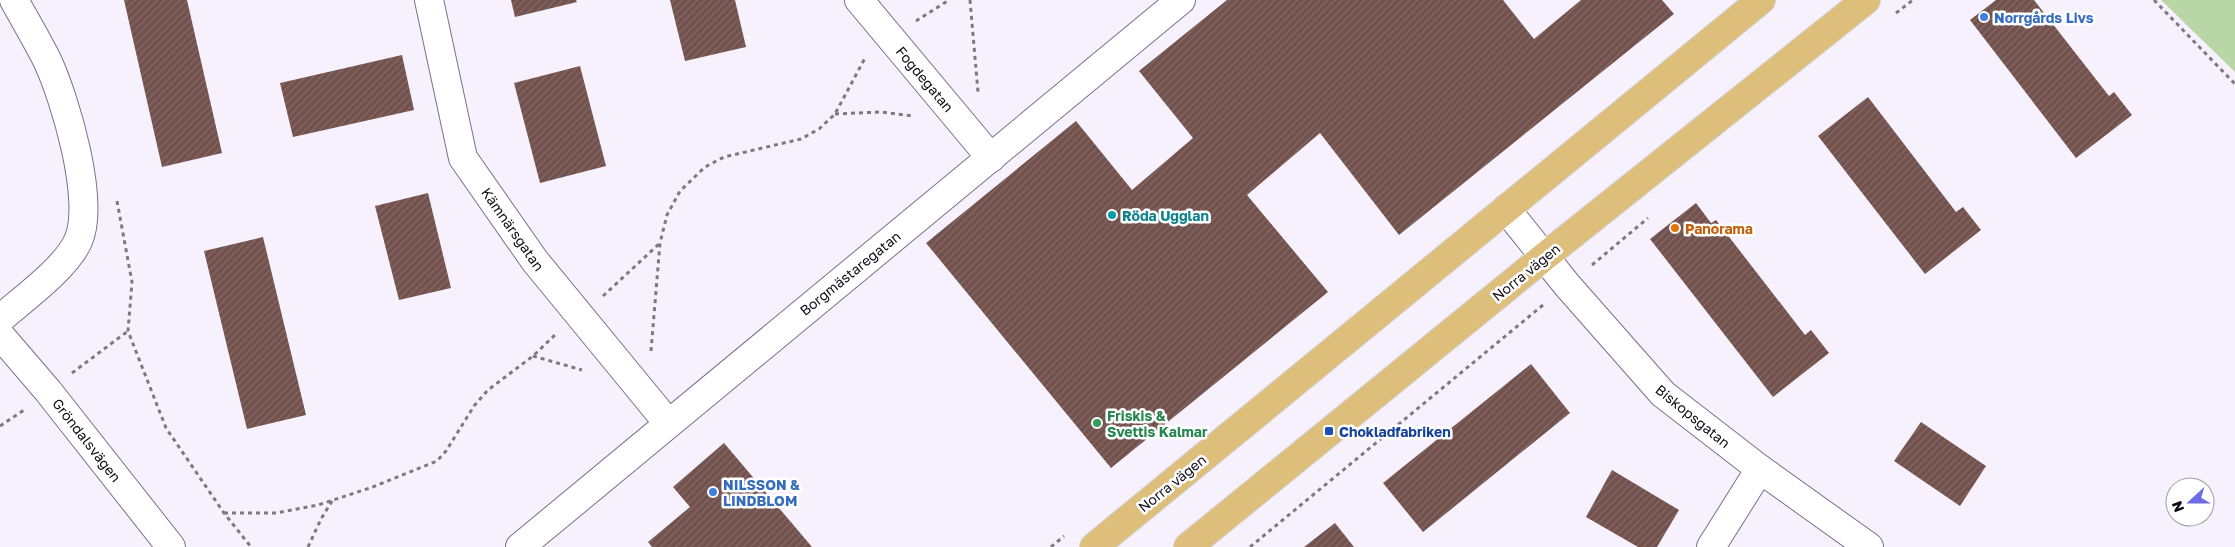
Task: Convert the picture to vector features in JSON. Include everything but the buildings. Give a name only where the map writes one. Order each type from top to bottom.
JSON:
[{"type":"main road","name":"Norra vägen","points":[[1094,547],[1761,0]]},
{"type":"main road","name":"Norra vägen","points":[[1188,547],[1544,257],[1866,0]]},
{"type":"street","points":[[0,319],[61,266],[78,241],[84,212],[77,158],[68,118],[47,61],[14,0]]},
{"type":"street","name":"Kämnärsgatan","points":[[429,0],[463,158],[535,261],[668,423]]},
{"type":"street","name":"Fogdegatan","points":[[859,0],[991,158]]},
{"type":"street","name":"Borgmästaregatan","points":[[520,547],[1182,0]]},
{"type":"street","name":"Biskopsgatan","points":[[1506,210],[1544,257],[1663,394],[1760,469],[1869,547]]},
{"type":"street","name":"Gröndalsvägen","points":[[0,335],[48,391],[171,547]]},
{"type":"street","points":[[1711,547],[1760,469]]},
{"type":"path","points":[[911,24],[950,0]]},
{"type":"path","points":[[970,0],[978,98]]},
{"type":"path","points":[[2154,0],[2235,84]]},
{"type":"path","points":[[650,354],[660,243],[667,215],[680,191],[705,167],[724,157],[801,139],[819,130],[835,114],[869,50]]},
{"type":"path","points":[[835,114],[880,112],[917,117]]},
{"type":"path","points":[[117,200],[132,282],[128,331],[166,428],[224,513],[251,547]]},
{"type":"path","points":[[597,301],[660,243]]},
{"type":"path","points":[[224,513],[276,513],[332,500],[418,470],[437,461],[446,451],[474,406],[488,390],[534,356],[557,332]]},
{"type":"path","points":[[534,356],[586,372]]},
{"type":"path","points":[[308,547],[332,500]]},
{"type":"green space","points":[[2161,0],[2235,0],[2235,72]]},
{"type":"place","name":"Norrgårds Livs","points":[[1984,17]]},
{"type":"place","name":"Röda Ugglan","points":[[1112,215]]},
{"type":"place","name":"Panorama","points":[[1675,228]]},
{"type":"place","name":"Friskis & Svettis Kalmar","points":[[1097,423]]},
{"type":"place","name":"Chokladfabriken","points":[[1329,431]]},
{"type":"place","name":"NILSSON & LINDBLOM","points":[[713,492]]}]
